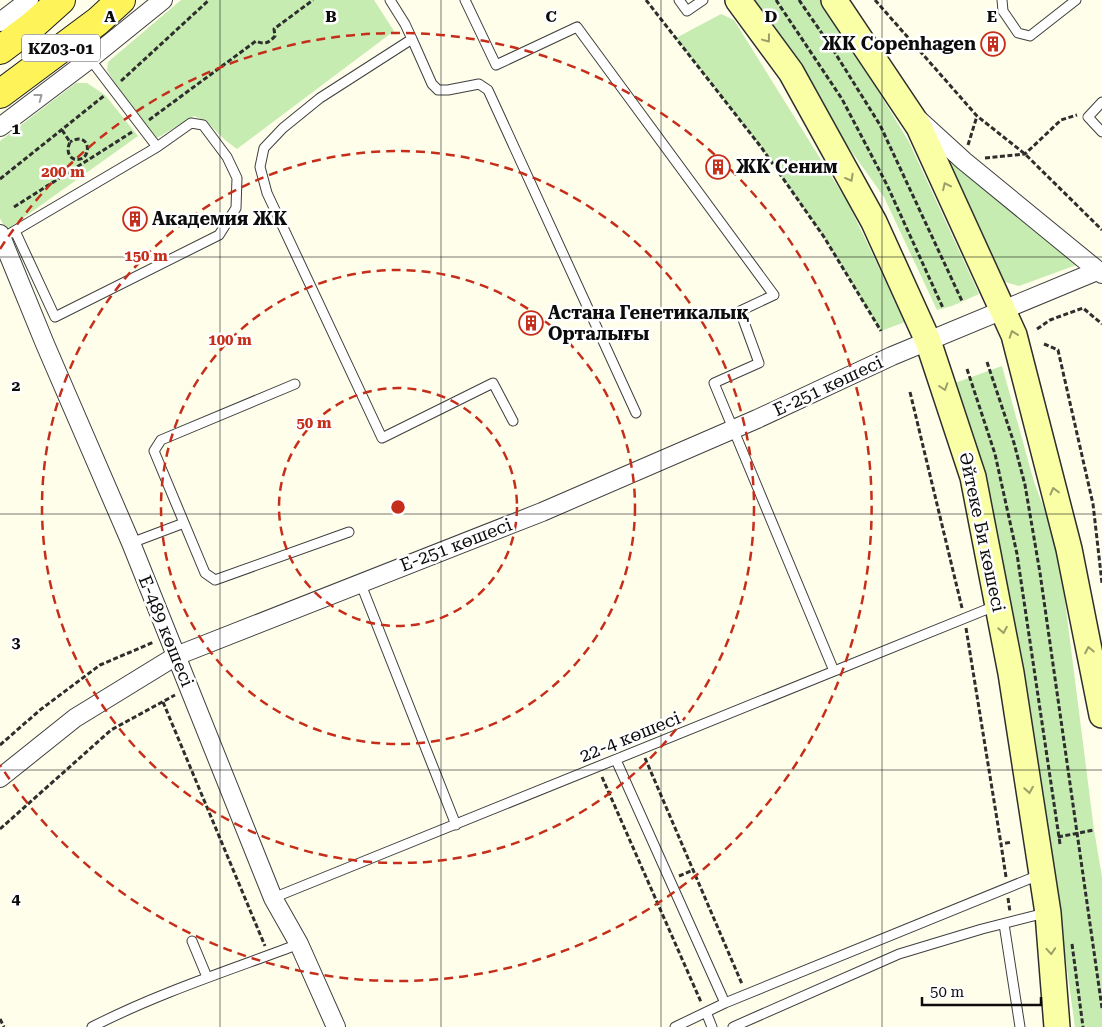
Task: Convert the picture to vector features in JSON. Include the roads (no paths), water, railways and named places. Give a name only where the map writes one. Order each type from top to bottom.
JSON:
[{"type":"main road","name":"KZ03-01","points":[[0,50],[32,26],[61,0]]},
{"type":"main road","name":"KZ03-01","points":[[0,94],[98,21],[121,0]]},
{"type":"street","points":[[0,127],[90,59],[163,0]]},
{"type":"street","name":"Әйтеке Би көшесі","points":[[738,0],[791,72],[874,222],[928,341],[973,477],[1012,682],[1048,913],[1057,1027]]},
{"type":"street","points":[[834,0],[919,127],[1014,335],[1069,549],[1102,715]]},
{"type":"street","points":[[0,22],[26,1]]},
{"type":"street","points":[[909,110],[964,161],[1100,273]]},
{"type":"street","name":"Е-489 көшесі","points":[[5,234],[37,324],[131,543],[273,898],[299,944],[336,1027]]},
{"type":"street","name":"Е-251 көшесі","points":[[0,778],[75,718],[176,656],[542,512],[733,429],[892,356],[1003,310],[1100,273]]},
{"type":"lane","points":[[390,0],[405,24],[432,84],[438,90],[480,84],[488,90],[636,413]]},
{"type":"lane","points":[[465,0],[496,65],[577,27],[774,295],[740,311],[759,363],[714,383],[834,672]]},
{"type":"lane","points":[[679,0],[688,10],[703,0]]},
{"type":"lane","points":[[1002,0],[1003,11],[1018,33],[1030,36],[1076,0]]},
{"type":"lane","points":[[412,39],[320,98],[283,128],[264,148],[260,167],[267,193],[382,438],[493,383],[513,421]]},
{"type":"lane","points":[[90,59],[157,147]]},
{"type":"lane","points":[[1102,102],[1088,117],[1102,132]]},
{"type":"lane","points":[[37,324],[55,317],[219,236],[236,208],[238,178],[227,156],[203,125],[192,123],[157,147],[5,234],[55,317]]},
{"type":"lane","points":[[295,384],[161,440],[154,451],[205,573],[215,580],[349,532]]},
{"type":"lane","points":[[131,543],[184,523]]},
{"type":"lane","points":[[360,582],[456,825]]},
{"type":"lane","name":"22-4 көшесі","points":[[273,898],[998,605]]},
{"type":"lane","points":[[616,760],[726,1003]]},
{"type":"lane","points":[[676,1027],[747,994],[1042,874]]},
{"type":"lane","points":[[733,1027],[899,954],[1048,913]]},
{"type":"lane","points":[[1004,924],[1020,1027]]},
{"type":"lane","points":[[192,941],[207,978]]},
{"type":"lane","points":[[92,1027],[111,1017],[207,978],[299,944]]},
{"type":"lane","points":[[706,1012],[712,1027]]},
{"type":"place","name":"ЖК Copenhagen","points":[[993,44]]},
{"type":"place","name":"ЖК Сеним","points":[[718,167]]},
{"type":"place","name":"Академия ЖК","points":[[135,219]]},
{"type":"place","name":"Астана Генетикалық Орталығы","points":[[531,323]]}]
